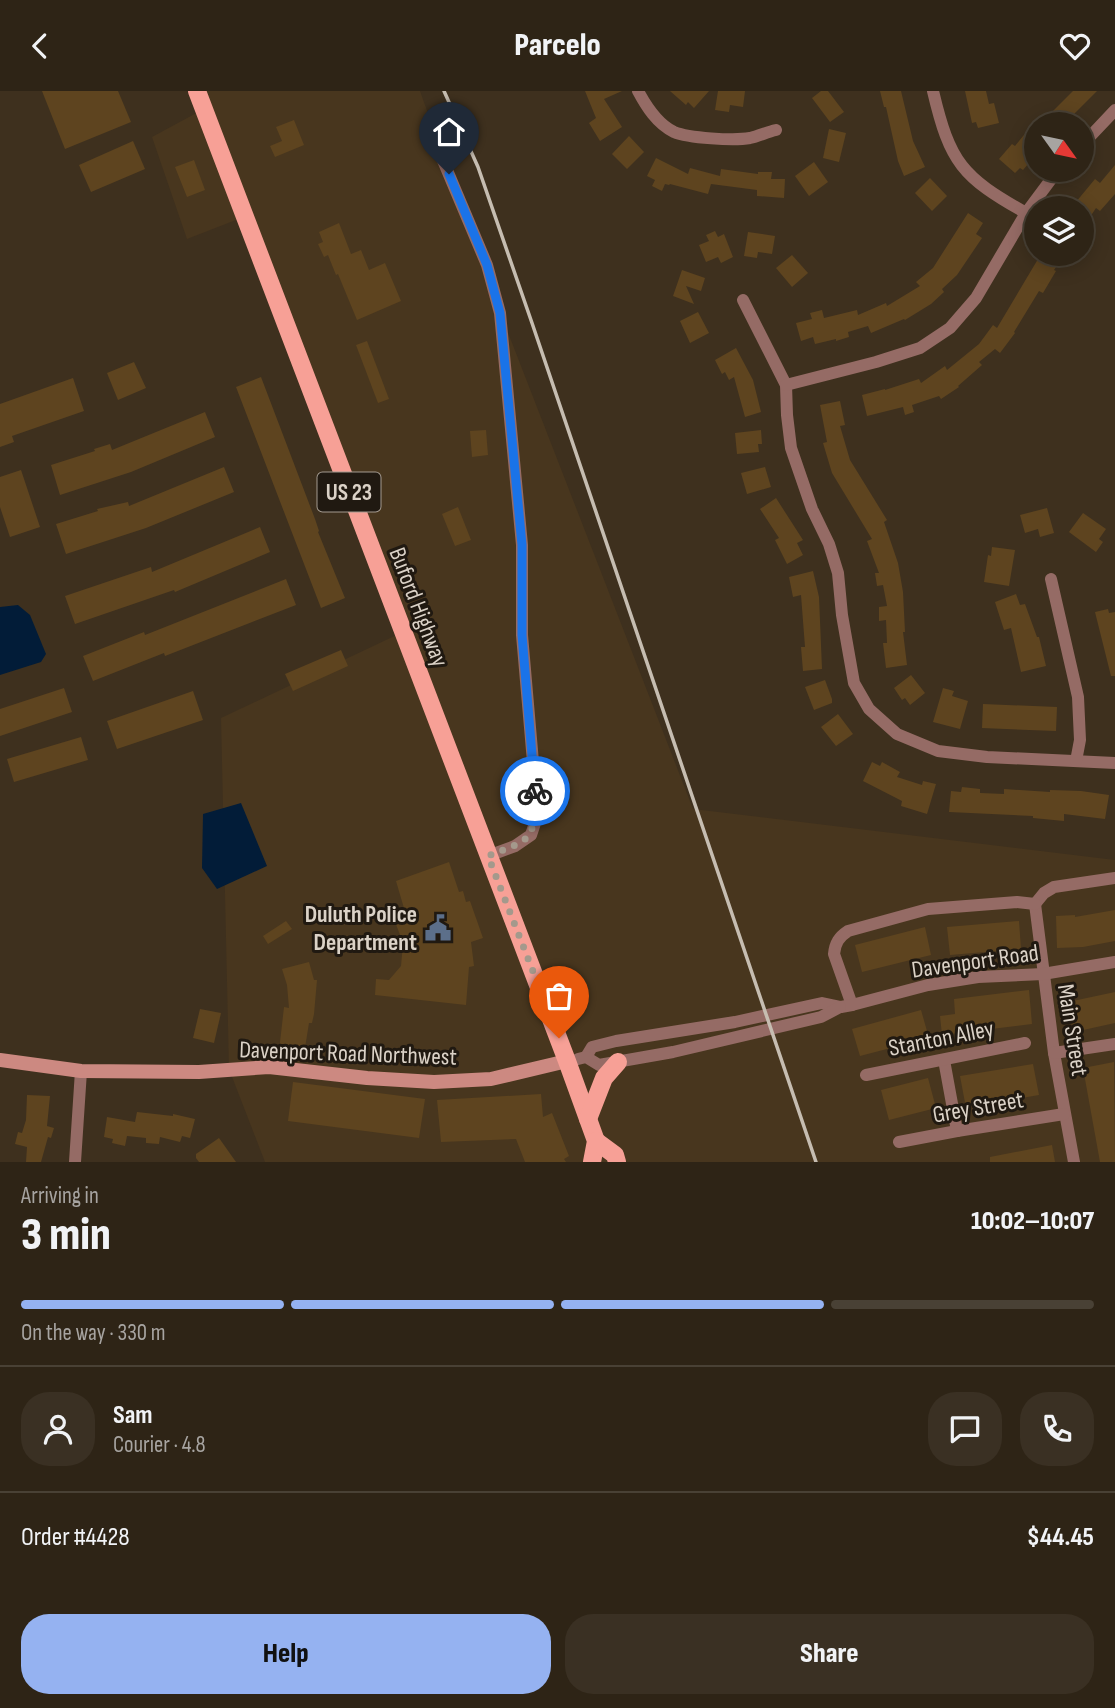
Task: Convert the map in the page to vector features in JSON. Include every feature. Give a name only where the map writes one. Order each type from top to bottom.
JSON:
[{"type":"main road","name":"Buford Highway","points":[[197,91],[596,1141],[615,1156],[617,1162]]},
{"type":"main road","points":[[588,1119],[604,1078],[618,1062]]},
{"type":"main road","points":[[592,1162],[596,1141]]},
{"type":"street","points":[[638,91],[659,121],[672,131],[693,137],[747,138],[776,129]]},
{"type":"street","points":[[933,91],[941,125],[964,170],[980,185],[1024,212]]},
{"type":"street","points":[[1094,132],[1115,110]]},
{"type":"street","points":[[439,151],[487,265],[500,313],[522,545],[522,635],[535,785],[535,823],[531,835],[515,846],[488,856]]},
{"type":"street","points":[[786,384],[876,362],[920,348],[950,328],[976,298],[1024,216]]},
{"type":"street","points":[[743,300],[786,384],[791,448],[838,572],[854,683],[869,709],[897,734],[937,751],[987,757],[1115,762]]},
{"type":"street","points":[[1052,579],[1078,697],[1080,740],[1076,761]]},
{"type":"street","points":[[846,1006],[834,954],[840,936],[848,931],[929,909],[1017,902],[1035,904],[1044,893],[1054,887],[1115,878]]},
{"type":"street","name":"Main Street","points":[[1035,904],[1054,1053],[1074,1162]]},
{"type":"street","name":"Davenport Road","points":[[586,1057],[599,1065],[618,1062],[673,1052],[821,1017],[846,1006],[940,983],[978,977],[1043,974],[1115,962]]},
{"type":"street","name":"Davenport Road","points":[[567,1061],[586,1057],[593,1047],[616,1041],[735,1022],[822,1003],[846,1006]]},
{"type":"street","name":"Stanton Alley","points":[[866,1075],[1025,1043]]},
{"type":"street","points":[[1054,1053],[1115,1044]]},
{"type":"street","name":"Davenport Road Northwest","points":[[0,1060],[81,1071],[199,1072],[270,1067],[434,1082],[491,1079],[567,1061]]},
{"type":"street","points":[[944,1060],[957,1131]]},
{"type":"street","points":[[75,1162],[81,1071]]},
{"type":"street","name":"Grey Street","points":[[899,1142],[1064,1114]]},
{"type":"shaded area","points":[[195,91],[420,91],[483,268],[693,809],[1115,860],[1115,1162],[265,1162],[229,1069],[221,718],[405,631],[241,218],[187,239],[152,137],[202,110]]},
{"type":"water","points":[[18,605],[30,615],[46,654],[41,662],[0,675],[0,607]]},
{"type":"water","points":[[241,803],[267,866],[217,889],[202,868],[203,814]]},
{"type":"building","points":[[42,91],[118,91],[131,122],[65,149]]},
{"type":"building","points":[[585,91],[622,91],[604,99],[622,127],[600,141],[589,123],[596,118]]},
{"type":"building","points":[[670,91],[709,91],[694,108],[688,102],[686,105]]},
{"type":"building","points":[[718,91],[745,91],[743,107],[730,105],[729,112],[715,110]]},
{"type":"building","points":[[821,91],[828,91],[844,112],[830,122],[812,98]]},
{"type":"building","points":[[880,91],[901,91],[913,141],[925,167],[904,176],[898,161]]},
{"type":"building","points":[[965,91],[986,91],[989,104],[994,103],[999,123],[978,128],[976,122],[972,123]]},
{"type":"building","points":[[1073,91],[1097,91],[1076,112],[1052,112]]},
{"type":"building","points":[[294,120],[304,145],[275,157],[270,146],[282,141],[276,127]]},
{"type":"building","points":[[829,129],[846,133],[839,162],[823,158]]},
{"type":"building","points":[[1024,135],[1024,169],[1020,168],[1015,173],[999,159],[1012,144],[1015,146]]},
{"type":"building","points":[[629,136],[644,152],[627,169],[612,154]]},
{"type":"building","points":[[133,141],[145,169],[91,192],[79,165]]},
{"type":"building","points":[[656,158],[688,174],[690,168],[720,176],[721,169],[758,174],[772,172],[771,179],[785,179],[784,198],[757,196],[757,190],[711,184],[708,194],[670,184],[665,184],[662,191],[652,186],[655,180],[647,176]]},
{"type":"building","points":[[194,160],[205,190],[187,197],[175,167]]},
{"type":"building","points":[[814,162],[828,182],[809,196],[795,176]]},
{"type":"building","points":[[1115,165],[1115,194],[1100,211],[1096,208],[1094,211],[1094,196],[1081,196],[1095,179],[1100,183]]},
{"type":"building","points":[[930,178],[947,196],[932,211],[915,193]]},
{"type":"building","points":[[968,213],[983,223],[976,234],[982,238],[957,275],[942,289],[944,292],[931,304],[905,320],[871,333],[868,326],[848,332],[849,337],[836,341],[815,344],[813,337],[801,341],[796,323],[812,319],[810,313],[822,310],[824,318],[857,310],[858,315],[886,303],[887,306],[920,286],[916,282],[933,268]]},
{"type":"building","points":[[339,223],[351,254],[361,250],[369,270],[385,263],[401,301],[357,320],[338,274],[336,275],[328,255],[324,257],[318,244],[323,242],[319,232]]},
{"type":"building","points":[[715,231],[718,237],[724,234],[733,257],[721,263],[718,257],[706,262],[699,245],[709,241],[706,235]]},
{"type":"building","points":[[748,232],[775,236],[772,254],[758,252],[757,258],[744,256]]},
{"type":"building","points":[[792,255],[808,273],[792,287],[776,268]]},
{"type":"building","points":[[1034,266],[1057,266],[1043,293],[1039,291],[1000,353],[995,349],[979,362],[982,365],[959,387],[941,399],[939,396],[912,405],[914,412],[905,415],[903,407],[867,416],[862,395],[919,379],[921,383],[945,366],[947,370],[979,344],[993,325],[997,328]]},
{"type":"building","points":[[682,270],[705,278],[701,291],[686,286],[694,304],[673,296]]},
{"type":"building","points":[[698,312],[709,333],[690,343],[680,321]]},
{"type":"building","points":[[367,341],[389,399],[378,403],[356,345]]},
{"type":"building","points":[[736,348],[753,380],[761,412],[745,417],[734,377],[729,380],[725,372],[722,374],[715,360]]},
{"type":"building","points":[[134,362],[146,388],[118,400],[107,373]]},
{"type":"building","points":[[261,377],[345,598],[321,608],[236,387]]},
{"type":"building","points":[[73,378],[84,411],[12,436],[14,442],[0,447],[0,404]]},
{"type":"building","points":[[840,401],[845,425],[840,426],[850,460],[887,520],[884,522],[898,563],[903,592],[903,632],[907,665],[886,668],[883,643],[887,643],[886,620],[879,621],[879,607],[887,606],[883,585],[877,586],[875,573],[879,573],[867,541],[872,539],[832,473],[823,443],[827,442],[820,405]]},
{"type":"building","points":[[205,412],[215,437],[131,472],[60,495],[51,465],[110,444],[112,450]]},
{"type":"building","points":[[486,430],[488,455],[472,457],[470,431]]},
{"type":"building","points":[[761,430],[762,444],[758,444],[759,452],[737,454],[735,433]]},
{"type":"building","points":[[224,467],[234,492],[146,528],[66,554],[56,524],[98,511],[97,509],[128,502],[129,506]]},
{"type":"building","points":[[765,467],[771,487],[747,494],[741,473]]},
{"type":"building","points":[[21,470],[40,527],[10,537],[0,507],[0,477]]},
{"type":"building","points":[[776,498],[803,540],[797,543],[803,555],[787,564],[775,540],[779,538],[760,509]]},
{"type":"building","points":[[458,507],[471,540],[455,546],[442,514]]},
{"type":"building","points":[[1047,508],[1054,533],[1040,537],[1038,529],[1025,533],[1020,515]]},
{"type":"building","points":[[1083,513],[1106,529],[1099,539],[1103,542],[1096,552],[1069,532]]},
{"type":"building","points":[[260,527],[270,552],[175,592],[174,590],[75,624],[65,596],[151,567],[152,572]]},
{"type":"building","points":[[992,547],[1015,550],[1009,586],[984,582],[988,555],[991,556]]},
{"type":"building","points":[[813,571],[819,597],[822,669],[803,671],[801,647],[805,647],[801,595],[793,597],[789,577]]},
{"type":"building","points":[[286,579],[296,605],[93,681],[83,656],[144,632],[145,635]]},
{"type":"building","points":[[1016,594],[1020,605],[1025,604],[1039,637],[1046,666],[1021,672],[1011,628],[1004,630],[995,602]]},
{"type":"building","points":[[1108,609],[1109,613],[1115,612],[1115,676],[1111,676],[1095,612]]},
{"type":"building","points":[[341,650],[348,666],[293,691],[285,674]]},
{"type":"building","points":[[911,675],[925,693],[910,705],[905,698],[902,700],[894,688]]},
{"type":"building","points":[[825,680],[832,703],[814,710],[805,687]]},
{"type":"building","points":[[64,688],[72,712],[0,736],[0,709]]},
{"type":"building","points":[[943,688],[954,691],[952,696],[968,701],[960,729],[933,722]]},
{"type":"building","points":[[193,691],[203,720],[117,749],[107,721]]},
{"type":"building","points":[[983,704],[1057,707],[1056,731],[982,728]]},
{"type":"building","points":[[838,714],[853,734],[836,746],[821,727]]},
{"type":"building","points":[[81,737],[88,760],[14,782],[7,759]]},
{"type":"building","points":[[872,762],[880,766],[882,762],[900,772],[897,777],[922,785],[923,781],[936,784],[927,814],[901,806],[902,801],[863,781]]},
{"type":"building","points":[[962,787],[980,789],[980,793],[1004,794],[1004,789],[1081,791],[1109,795],[1105,819],[1064,814],[1064,821],[1033,816],[949,812],[951,791],[961,792]]},
{"type":"building","name":"Duluth Police Department","points":[[449,862],[459,892],[463,891],[466,902],[470,901],[483,938],[471,942],[474,966],[469,967],[466,1005],[375,995],[376,979],[389,980],[401,966],[403,943],[394,919],[406,915],[396,881]]},
{"type":"building","points":[[1115,910],[1115,941],[1083,947],[1057,948],[1056,916],[1075,917]]},
{"type":"building","points":[[286,921],[292,929],[268,944],[263,936]]},
{"type":"building","points":[[1019,921],[1021,949],[950,955],[947,927]]},
{"type":"building","points":[[925,927],[931,955],[862,972],[855,945]]},
{"type":"building","points":[[309,962],[314,980],[317,980],[314,1014],[312,1023],[309,1023],[304,1054],[279,1051],[284,1007],[289,1008],[282,969]]},
{"type":"building","points":[[1029,990],[1032,1024],[942,1035],[940,1016],[955,1014],[954,999]]},
{"type":"building","points":[[1115,992],[1115,1023],[1074,1032],[1068,1002]]},
{"type":"building","points":[[200,1009],[221,1013],[214,1043],[193,1038]]},
{"type":"building","points":[[921,1010],[929,1038],[860,1056],[852,1029]]},
{"type":"building","points":[[1114,1062],[1115,1162],[1100,1162],[1083,1068]]},
{"type":"building","points":[[1033,1064],[1039,1095],[966,1108],[960,1076]]},
{"type":"building","points":[[928,1078],[936,1108],[889,1120],[881,1090]]},
{"type":"building","points":[[293,1082],[425,1099],[419,1138],[288,1121]]},
{"type":"building","points":[[541,1094],[543,1117],[552,1113],[569,1156],[564,1159],[566,1162],[525,1162],[516,1139],[441,1142],[437,1100]]},
{"type":"building","points":[[27,1095],[50,1096],[47,1126],[54,1128],[51,1138],[48,1137],[41,1162],[26,1162],[27,1147],[15,1144],[18,1132],[22,1133],[26,1120]]},
{"type":"building","points":[[137,1112],[173,1114],[195,1119],[190,1138],[182,1136],[180,1142],[160,1137],[159,1144],[146,1143],[146,1138],[127,1136],[125,1146],[112,1143],[113,1139],[104,1137],[107,1117],[135,1122]]},
{"type":"building","points":[[219,1138],[236,1162],[199,1162],[196,1154]]},
{"type":"building","points":[[1052,1145],[1055,1162],[990,1162],[990,1157]]},
{"type":"railway","points":[[444,91],[478,167],[816,1162]]},
{"type":"way so far","points":[[535,791],[535,823],[531,835],[515,846],[488,856],[559,1038]]},
{"type":"place","name":"Duluth Police Department","points":[[438,928]]},
{"type":"route","points":[[449,174],[487,265],[500,313],[522,545],[522,635],[535,791]]}]
